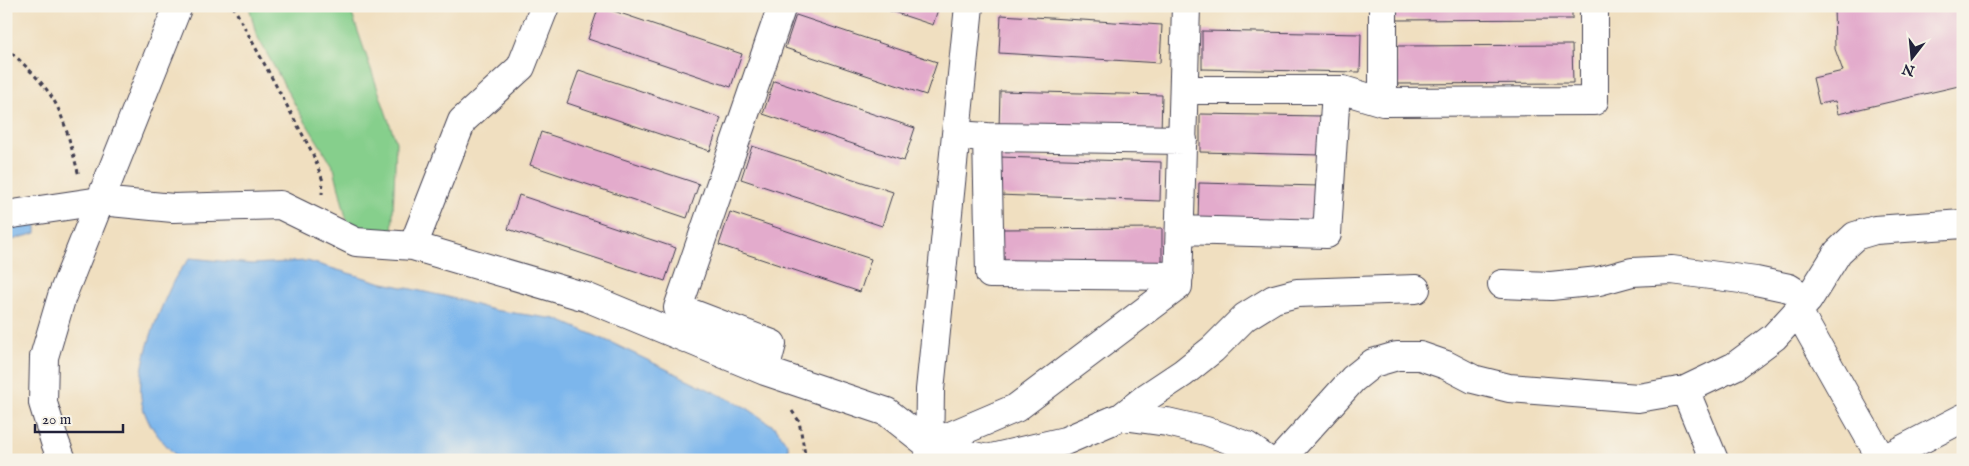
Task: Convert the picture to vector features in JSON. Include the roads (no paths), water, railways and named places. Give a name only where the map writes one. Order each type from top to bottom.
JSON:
[{"type":"street","points":[[62,460],[43,404],[44,357],[62,296],[178,6]]},
{"type":"street","points":[[413,246],[462,121],[521,67],[544,6]]},
{"type":"street","points":[[765,371],[772,344],[678,308],[782,6]]},
{"type":"street","points":[[935,455],[930,390],[969,6]]},
{"type":"street","points":[[935,455],[1016,408],[1178,286],[1184,140],[1186,6]]},
{"type":"street","points":[[1383,6],[1383,102]]},
{"type":"street","points":[[1185,90],[1344,90],[1383,102],[1594,101],[1594,6]]},
{"type":"street","points":[[1180,230],[1327,234],[1336,90]]},
{"type":"street","points":[[956,135],[1184,140]]},
{"type":"street","points":[[987,137],[990,274],[1179,276]]},
{"type":"street","points":[[6,215],[100,201],[174,208],[280,205],[356,242],[413,246],[586,297],[765,371],[887,412],[935,455],[987,459],[1065,441],[1123,416],[1206,355],[1245,317],[1274,299],[1297,293],[1416,289]]},
{"type":"street","points":[[1280,460],[1353,379],[1373,362],[1397,356],[1420,356],[1446,365],[1473,379],[1509,388],[1638,398],[1685,390],[1735,366],[1774,337],[1803,306],[1838,252],[1855,236],[1875,230],[1963,224]]},
{"type":"street","points":[[1502,284],[1552,286],[1599,281],[1632,272],[1672,270],[1756,281],[1789,288],[1803,306],[1882,460],[1963,418]]},
{"type":"street","points":[[1685,390],[1714,460]]},
{"type":"street","points":[[1123,416],[1167,422],[1206,431],[1246,446],[1267,460]]},
{"type":"water","points":[[36,223],[36,233],[12,240],[6,262],[6,226]]},
{"type":"water","points":[[190,258],[252,264],[307,261],[379,282],[448,297],[493,310],[556,319],[610,342],[747,408],[776,428],[788,445],[789,460],[180,460],[159,437],[147,418],[141,396],[141,380],[148,344],[154,326],[176,277]]}]
